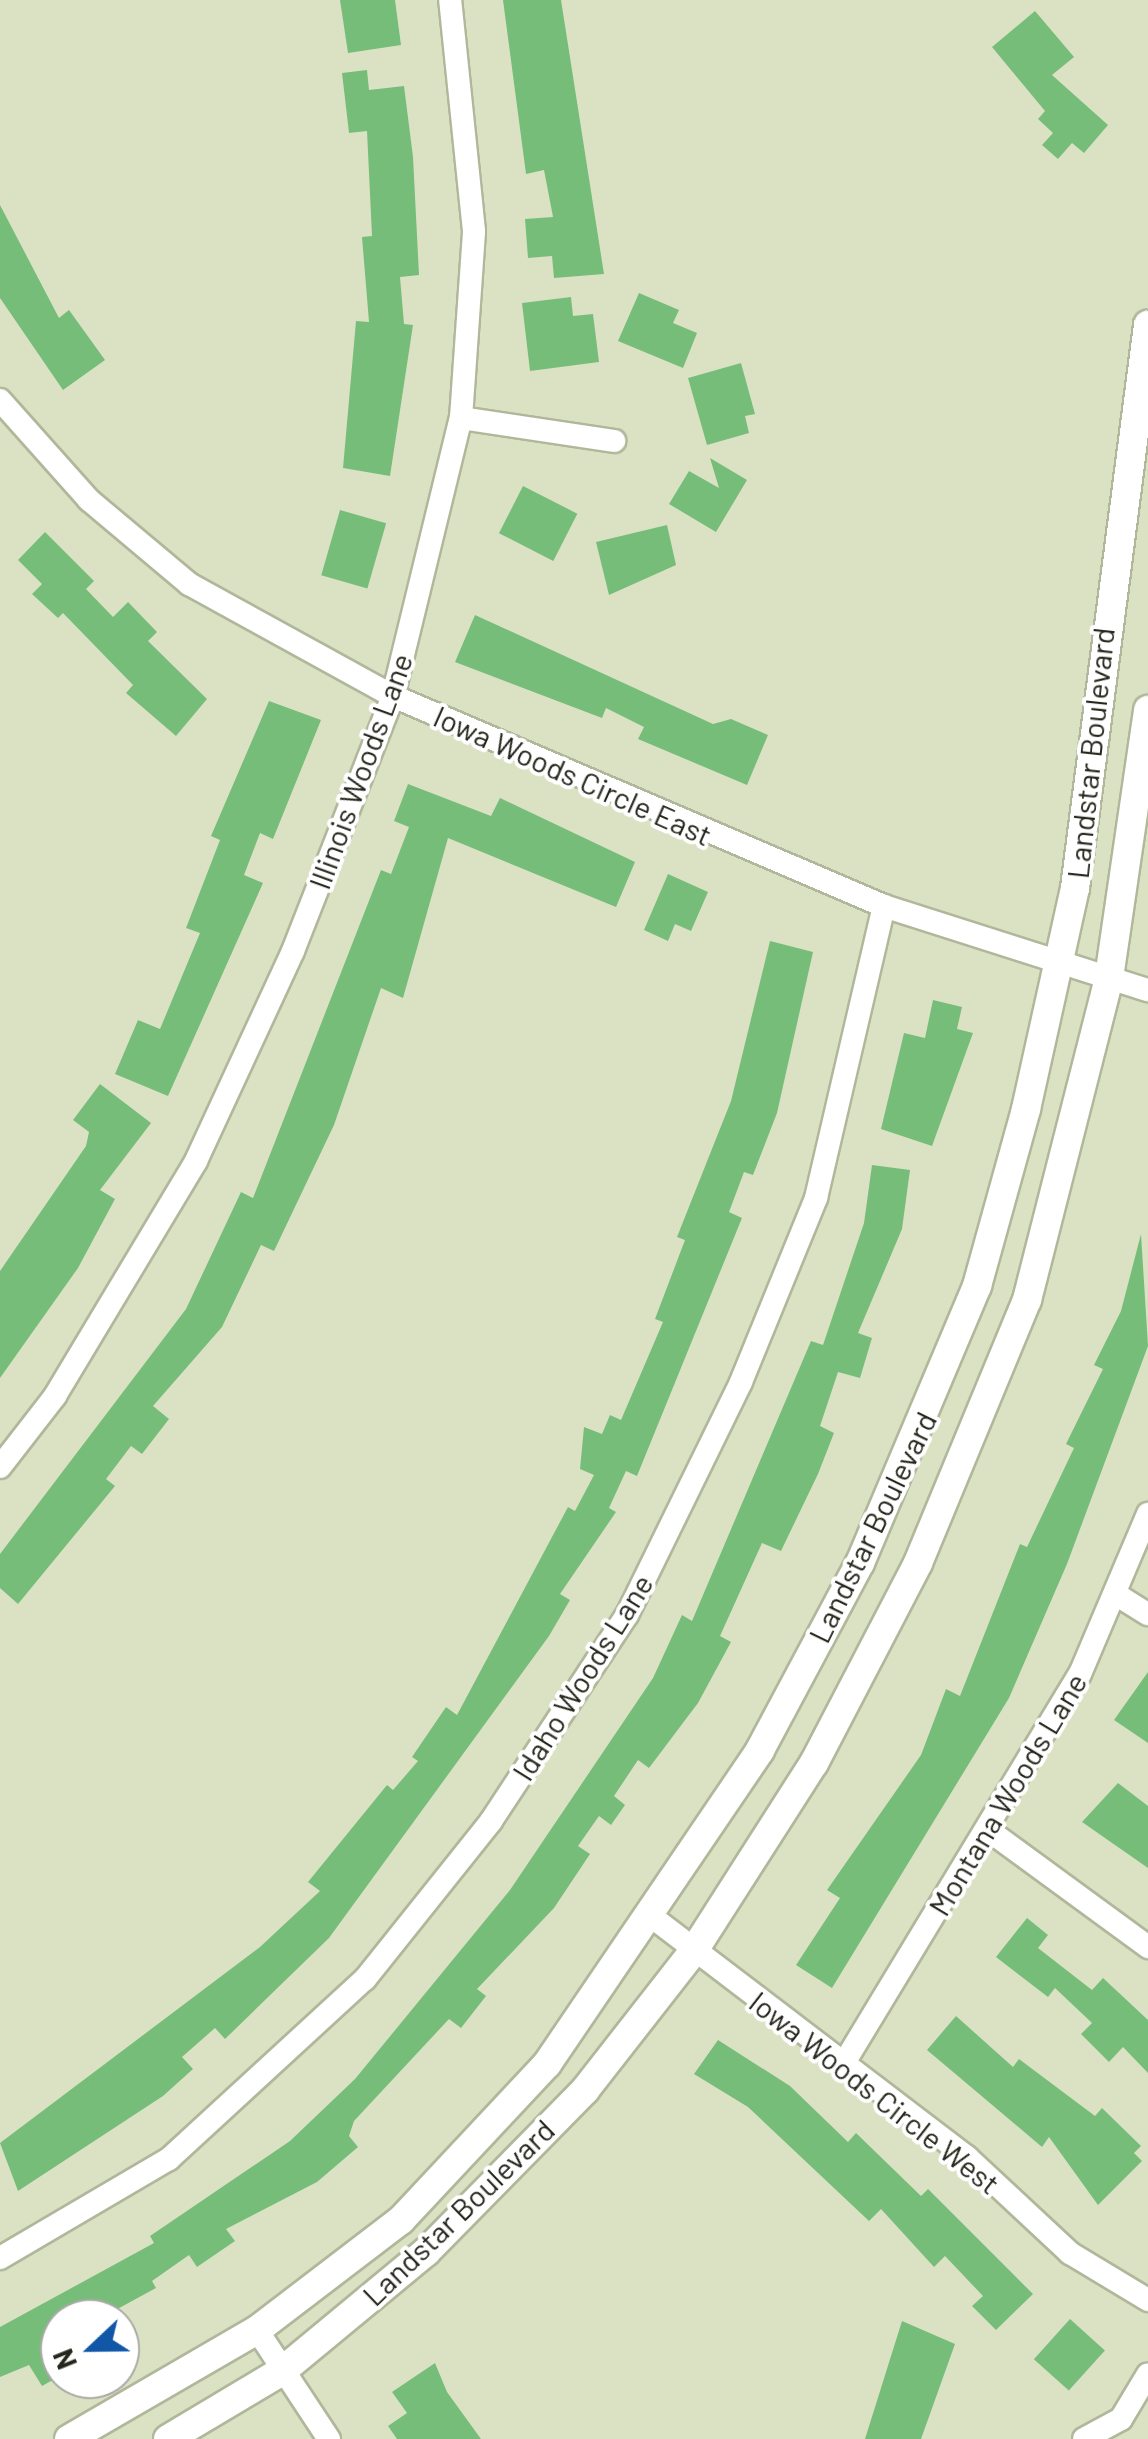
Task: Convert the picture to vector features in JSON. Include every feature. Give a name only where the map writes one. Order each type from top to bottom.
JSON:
[{"type":"street","name":"Illinois Woods Lane","points":[[0,1468],[55,1396],[196,1161],[294,951],[392,696],[461,418],[474,231],[450,0]]},
{"type":"street","name":"Landstar Boulevard","points":[[68,2439],[257,2330],[401,2220],[547,2064],[652,1918],[760,1750],[932,1401],[976,1286],[1060,962],[1148,326]]},
{"type":"street","name":"Iowa Woods Circle East","points":[[0,400],[89,500],[189,584],[392,696],[884,906],[1109,978]]},
{"type":"street","points":[[461,418],[614,440]]},
{"type":"street","name":"Landstar Boulevard","points":[[168,2439],[282,2372],[426,2252],[585,2090],[692,1952],[814,1762],[972,1441],[1027,1300],[1109,978],[1148,710]]},
{"type":"street","name":"Idaho Woods Lane","points":[[0,2258],[168,2159],[365,1979],[491,1821],[616,1630],[741,1382],[816,1198],[884,906]]},
{"type":"street","points":[[1109,978],[1148,990]]},
{"type":"street","name":"Montana Woods Lane","points":[[844,2063],[986,1829],[1117,1595],[1148,1514]]},
{"type":"street","points":[[1117,1595],[1148,1614]]},
{"type":"street","points":[[986,1829],[1148,1947]]},
{"type":"street","name":"Iowa Woods Circle West","points":[[652,1918],[692,1952],[967,2156],[1070,2253],[1148,2300]]},
{"type":"street","points":[[257,2330],[328,2439]]},
{"type":"street","points":[[1084,2439],[1121,2420],[1148,2374]]},
{"type":"building","points":[[340,0],[395,0],[401,45],[348,53]]},
{"type":"building","points":[[503,0],[561,0],[604,274],[554,278],[552,256],[528,258],[525,219],[553,217],[544,170],[526,174]]},
{"type":"building","points":[[1035,11],[1074,57],[1052,75],[1108,125],[1084,153],[1072,143],[1058,159],[1042,145],[1053,133],[1038,119],[1045,111],[992,47]]},
{"type":"building","points":[[367,70],[369,90],[404,86],[413,157],[419,275],[400,277],[404,324],[413,325],[390,476],[343,468],[356,321],[369,322],[362,237],[372,236],[367,131],[349,133],[342,73]]},
{"type":"building","points":[[0,205],[59,318],[69,310],[105,360],[63,390],[0,298]]},
{"type":"building","points":[[639,293],[679,310],[673,323],[697,333],[683,368],[618,341]]},
{"type":"building","points":[[571,297],[573,316],[593,314],[599,362],[530,371],[522,303]]},
{"type":"building","points":[[741,363],[755,414],[745,416],[749,433],[707,445],[688,378]]},
{"type":"building","points":[[710,458],[747,480],[716,532],[669,504],[689,471],[719,488]]},
{"type":"building","points":[[523,486],[577,514],[553,561],[499,533]]},
{"type":"building","points":[[340,510],[386,523],[367,589],[321,575]]},
{"type":"building","points":[[667,525],[676,565],[609,595],[596,542]]},
{"type":"building","points":[[45,532],[94,581],[86,589],[113,617],[128,602],[157,632],[148,641],[207,699],[176,736],[126,693],[133,685],[63,613],[58,618],[32,594],[42,584],[18,560]]},
{"type":"building","points":[[475,615],[713,724],[731,719],[768,735],[747,785],[638,739],[644,727],[606,708],[602,718],[455,662]]},
{"type":"building","points":[[269,701],[321,720],[273,839],[260,833],[244,875],[263,883],[168,1096],[115,1074],[138,1020],[160,1029],[200,933],[186,928],[220,840],[211,836]]},
{"type":"building","points":[[408,784],[491,816],[500,798],[635,862],[616,907],[448,838],[403,998],[381,988],[334,1125],[274,1251],[261,1245],[222,1327],[153,1406],[169,1419],[142,1454],[131,1446],[106,1479],[115,1486],[18,1604],[0,1588],[0,1554],[186,1309],[241,1192],[253,1198],[381,870],[391,874],[409,827],[394,821]]},
{"type":"building","points":[[668,874],[708,892],[691,931],[675,924],[668,941],[644,930]]},
{"type":"building","points":[[770,941],[813,952],[777,1113],[753,1175],[744,1172],[729,1212],[742,1218],[637,1476],[626,1471],[609,1508],[616,1512],[560,1594],[570,1600],[549,1636],[329,1938],[225,2039],[215,2028],[182,2057],[193,2069],[163,2096],[18,2191],[0,2143],[260,1947],[320,1891],[308,1882],[387,1785],[393,1790],[418,1761],[412,1757],[446,1707],[457,1715],[568,1507],[575,1511],[594,1475],[580,1469],[584,1427],[602,1434],[610,1415],[621,1420],[663,1322],[655,1319],[685,1240],[677,1237],[731,1101]]},
{"type":"building","points":[[933,1000],[962,1007],[957,1029],[973,1033],[932,1146],[881,1129],[904,1033],[925,1038]]},
{"type":"building","points":[[100,1084],[151,1123],[100,1190],[115,1199],[78,1268],[0,1378],[0,1271],[86,1146],[89,1132],[73,1120]]},
{"type":"building","points":[[872,1165],[910,1170],[902,1229],[858,1333],[872,1338],[860,1378],[838,1372],[820,1426],[834,1433],[781,1551],[762,1543],[720,1636],[731,1642],[698,1703],[649,1768],[638,1760],[614,1796],[625,1805],[611,1825],[599,1816],[578,1846],[590,1854],[554,1908],[477,1989],[486,1996],[461,2028],[449,2019],[354,2121],[349,2136],[358,2147],[317,2182],[226,2229],[235,2241],[197,2267],[189,2255],[152,2281],[156,2288],[136,2299],[51,2299],[154,2243],[150,2236],[290,2141],[355,2079],[510,1890],[653,1678],[682,1615],[692,1621],[811,1341],[823,1345],[864,1223]]},
{"type":"building","points":[[1141,1234],[1148,1346],[1067,1564],[1009,1698],[832,1988],[796,1965],[840,1898],[827,1890],[921,1755],[946,1689],[960,1696],[1020,1544],[1027,1547],[1074,1448],[1066,1444],[1103,1369],[1094,1365],[1121,1311]]},
{"type":"building","points":[[1148,1672],[1148,1743],[1114,1720]]},
{"type":"building","points":[[1118,1783],[1148,1806],[1148,1868],[1082,1822]]},
{"type":"building","points":[[1027,1918],[1048,1935],[1038,1948],[1092,1990],[1103,1978],[1148,2020],[1148,2073],[1123,2047],[1109,2062],[1081,2034],[1092,2023],[1055,1988],[1048,1997],[996,1957]]},
{"type":"building","points":[[956,2016],[1013,2067],[1019,2059],[1095,2116],[1102,2108],[1141,2146],[1134,2153],[1142,2161],[1098,2205],[1049,2137],[1042,2147],[927,2050]]},
{"type":"building","points":[[718,2040],[790,2086],[848,2142],[856,2133],[921,2196],[928,2189],[1033,2294],[996,2330],[972,2306],[983,2296],[945,2256],[934,2267],[881,2209],[869,2221],[748,2107],[694,2074]]},
{"type":"building","points":[[40,2305],[40,2383],[29,2365],[0,2377],[0,2327]]},
{"type":"building","points":[[1070,2319],[1105,2350],[1069,2391],[1034,2359]]},
{"type":"building","points":[[902,2321],[955,2344],[921,2439],[865,2439]]},
{"type":"building","points":[[435,2363],[447,2392],[481,2439],[397,2439],[388,2426],[407,2413],[392,2392]]}]
